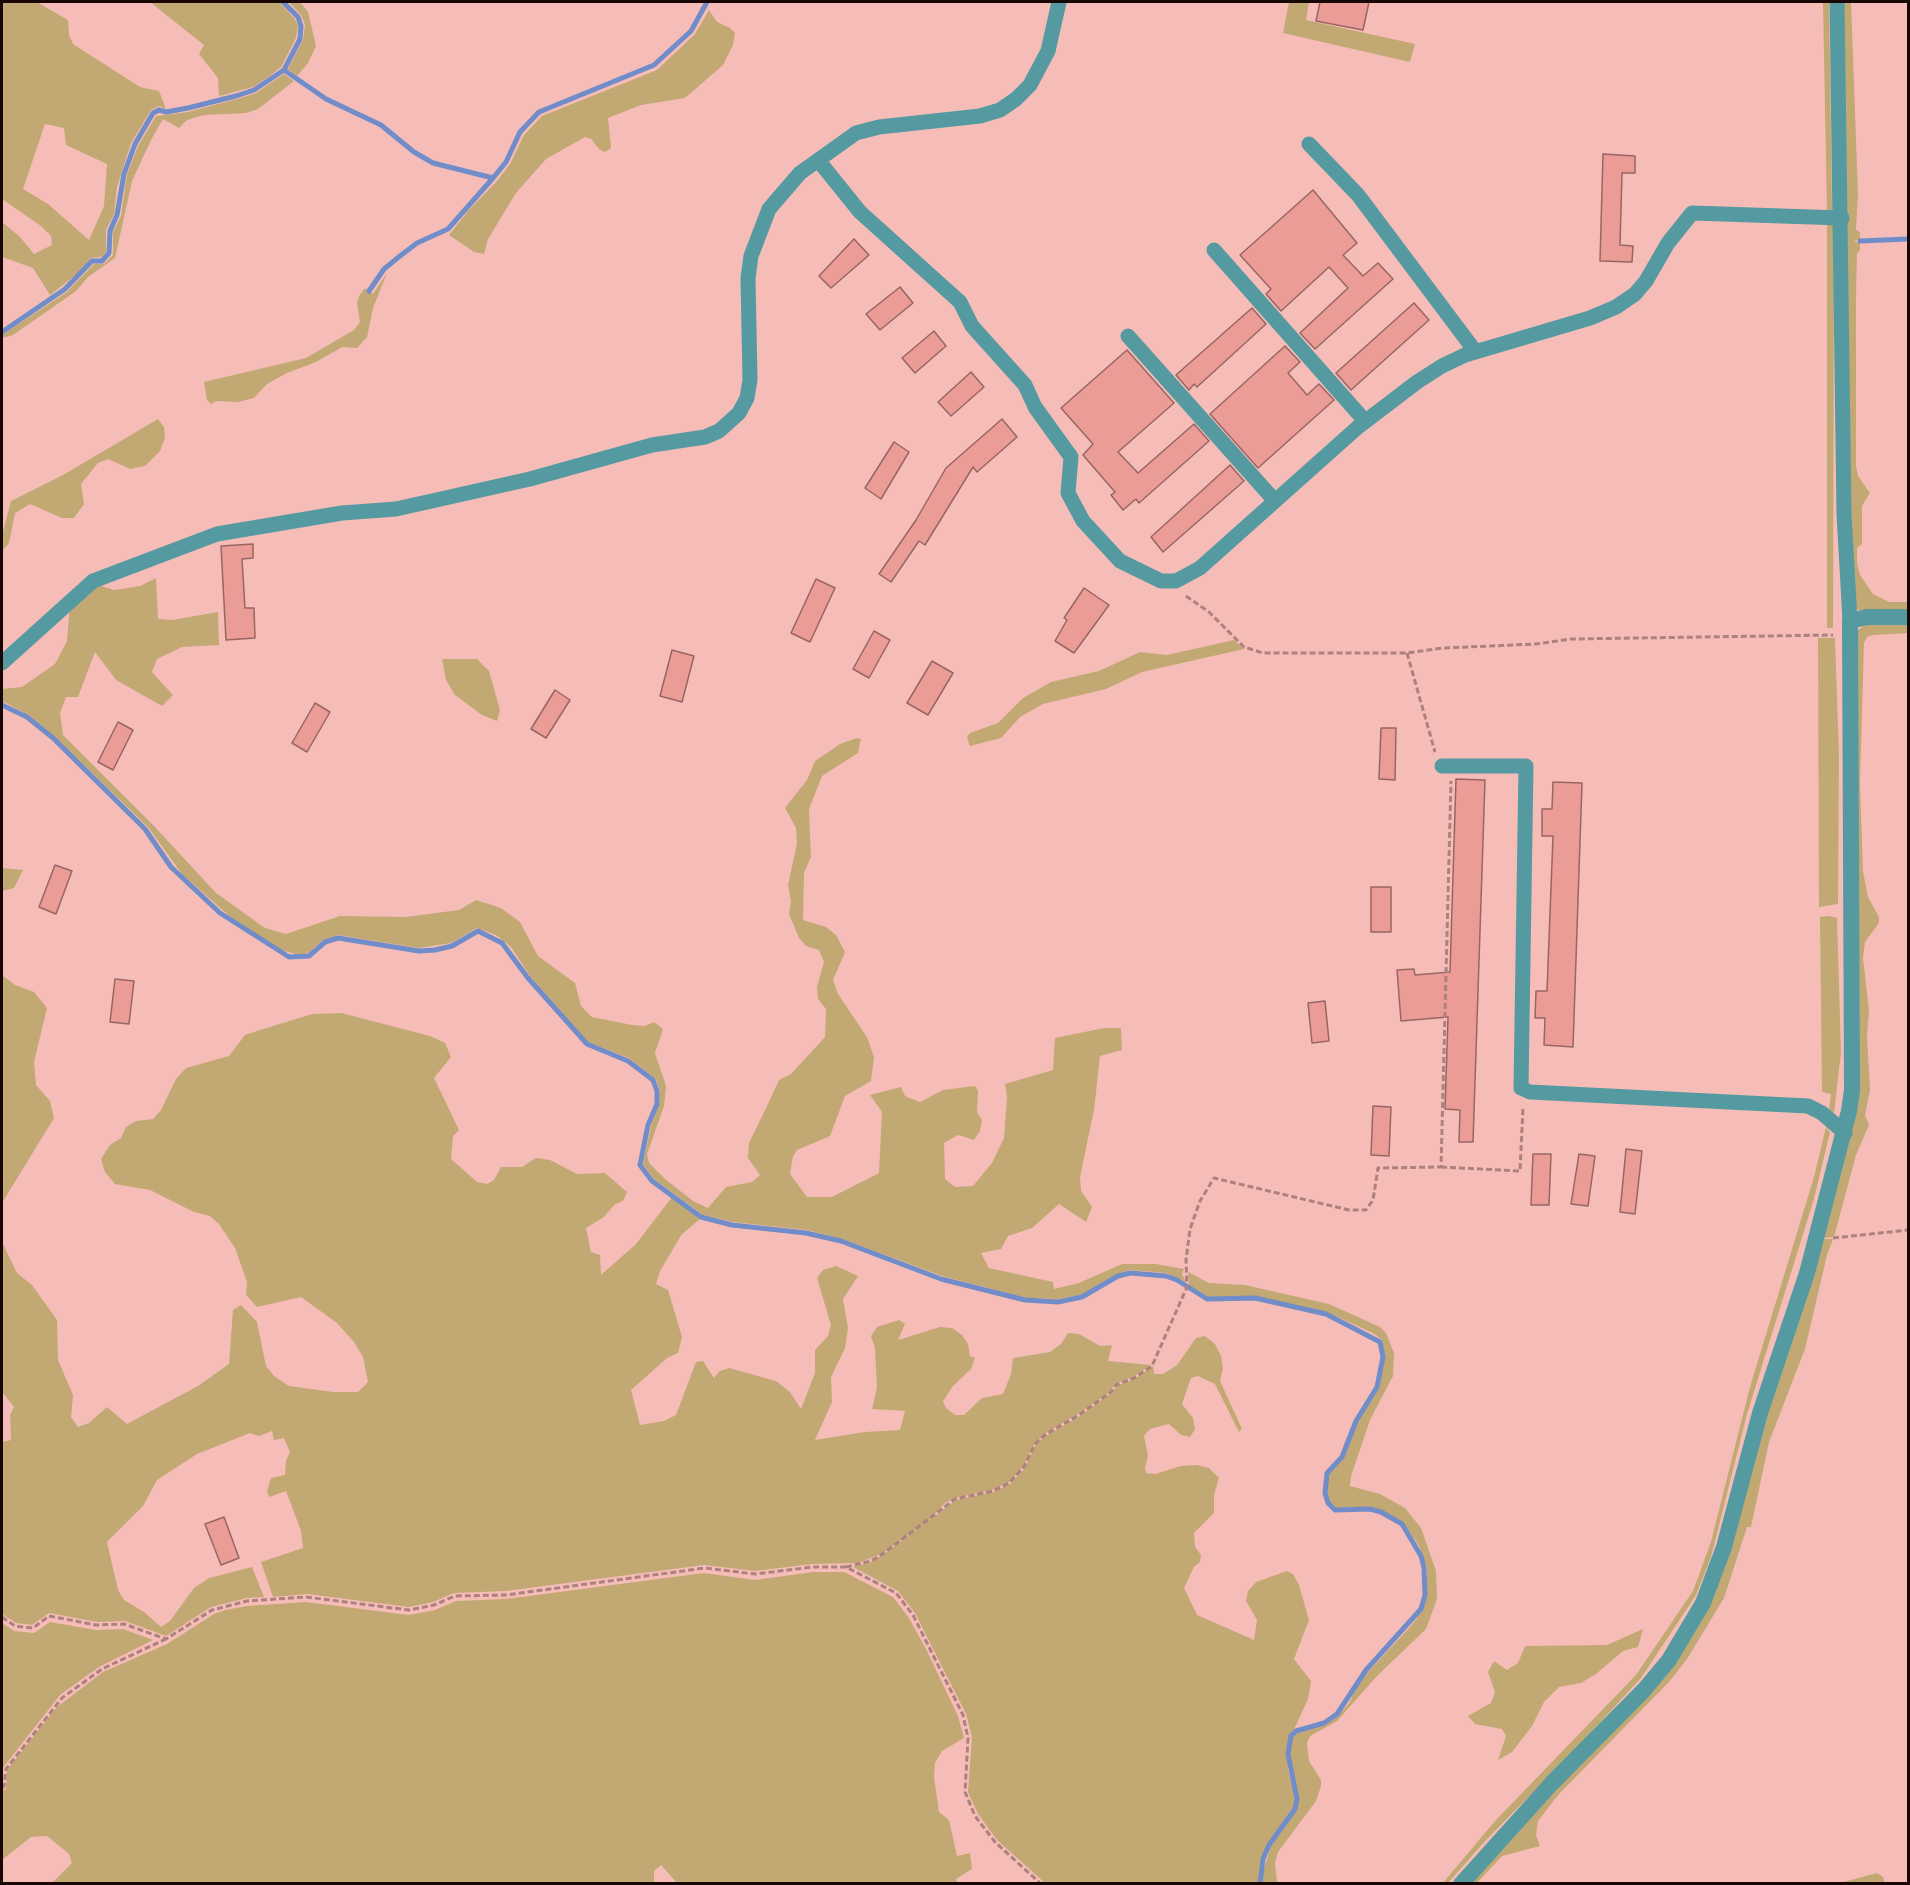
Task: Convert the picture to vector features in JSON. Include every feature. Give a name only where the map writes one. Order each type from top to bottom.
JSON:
[{"type":"street","points":[[2,663],[93,580],[217,534],[342,513],[396,509],[540,476],[652,445],[705,437],[719,430],[740,413],[747,398],[750,380],[748,278],[751,256],[769,209],[800,173],[856,133],[906,123],[954,121],[1000,110],[1030,85],[1038,71],[1053,35],[1059,2]]},
{"type":"street","points":[[1461,1884],[1546,1790],[1644,1690],[1668,1660],[1702,1603],[1724,1547],[1760,1413],[1817,1239],[1845,1133],[1852,1090],[1850,628],[1844,514],[1842,218],[1837,2]]},
{"type":"street","points":[[1309,144],[1358,195],[1475,351]]},
{"type":"street","points":[[818,160],[860,212],[960,302],[972,326],[1025,385],[1035,407],[1071,457],[1068,493],[1083,521],[1120,561],[1161,581],[1176,581],[1200,568],[1365,421],[1417,382],[1475,351],[1590,318],[1616,307],[1635,294],[1646,281],[1668,243],[1692,213],[1842,218]]},
{"type":"street","points":[[1214,250],[1365,421]]},
{"type":"street","points":[[1128,336],[1275,501]]},
{"type":"street","points":[[1850,628],[1867,617],[1908,617]]},
{"type":"street","points":[[1442,766],[1527,766],[1521,1088],[1530,1092],[1808,1106],[1845,1133]]},
{"type":"path","points":[[1161,581],[1199,604],[1244,647],[1263,653],[1407,653],[1443,648],[1536,644],[1571,639],[1850,628]]},
{"type":"path","points":[[1407,653],[1427,726],[1442,766],[1451,778],[1441,1167]]},
{"type":"path","points":[[2,1788],[6,1769],[62,1698],[102,1669],[166,1639],[212,1610],[247,1601],[306,1597],[409,1610],[434,1605],[455,1596],[506,1595],[705,1568],[755,1574],[813,1567],[846,1567],[871,1561],[884,1554],[955,1499],[993,1491],[1009,1483],[1024,1467],[1035,1444],[1046,1434],[1079,1415],[1111,1392],[1116,1385],[1134,1378],[1152,1366],[1187,1287],[1186,1260],[1190,1229],[1200,1201],[1214,1178],[1349,1210],[1366,1210],[1373,1200],[1378,1168],[1441,1167],[1520,1171],[1523,1107],[1530,1092]]},
{"type":"path","points":[[1817,1239],[1908,1230]]},
{"type":"path","points":[[846,1567],[896,1593],[913,1615],[963,1715],[968,1737],[965,1792],[975,1816],[995,1842],[1041,1884]]},
{"type":"path","points":[[2,1617],[15,1626],[33,1628],[49,1616],[96,1625],[124,1624],[166,1639]]},
{"type":"shaded area","points":[[2,2],[37,2],[68,20],[69,35],[73,44],[140,87],[159,91],[166,109],[159,106],[151,110],[131,143],[117,187],[114,214],[106,230],[106,252],[101,257],[91,258],[78,273],[50,295],[33,268],[2,257],[2,222],[20,237],[34,254],[52,245],[51,236],[41,226],[2,199]],"holes":[[[45,124],[64,128],[66,145],[107,164],[104,206],[89,240],[48,204],[23,189]]]},
{"type":"shaded area","points":[[150,2],[279,2],[295,19],[298,26],[296,38],[281,67],[267,78],[253,87],[219,96],[218,78],[199,54],[204,45]]},
{"type":"shaded area","points":[[289,2],[300,2],[308,12],[316,46],[308,63],[297,76],[288,69],[303,40],[305,25],[301,15]]},
{"type":"shaded area","points":[[1289,2],[1309,2],[1306,20],[1415,44],[1410,62],[1283,33]]},
{"type":"shaded area","points":[[1823,2],[1829,2],[1832,213],[1827,212]]},
{"type":"shaded area","points":[[1842,2],[1851,2],[1858,194],[1856,230],[1860,232],[1860,239],[1854,241],[1860,243],[1860,250],[1857,253],[1856,297],[1856,466],[1858,476],[1870,493],[1862,506],[1862,544],[1857,548],[1857,563],[1860,575],[1873,594],[1889,602],[1908,602],[1908,613],[1858,610],[1855,607],[1852,592]]},
{"type":"shaded area","points":[[709,10],[717,22],[735,33],[733,45],[723,65],[685,98],[641,105],[608,118],[611,148],[605,152],[600,150],[591,139],[585,137],[546,159],[516,193],[488,239],[484,254],[474,252],[449,235],[497,181],[510,164],[524,135],[542,116],[657,70],[695,34]]},
{"type":"shaded area","points":[[284,74],[294,81],[258,109],[246,113],[204,115],[187,120],[179,128],[163,119],[132,181],[115,258],[88,277],[76,291],[13,335],[2,338],[2,335],[67,292],[94,264],[104,264],[113,255],[113,232],[121,216],[127,175],[138,146],[156,116],[188,112],[256,93]]},
{"type":"shaded area","points":[[1827,224],[1834,224],[1833,628],[1827,628]]},
{"type":"shaded area","points":[[387,273],[373,308],[367,337],[357,348],[342,347],[316,362],[287,373],[267,384],[254,398],[238,402],[216,401],[211,404],[207,400],[204,382],[306,358],[354,330],[360,322],[357,303],[359,296],[365,288],[373,294]]},
{"type":"shaded area","points":[[158,419],[164,427],[165,438],[160,451],[145,466],[130,469],[108,459],[98,463],[81,484],[84,504],[74,518],[62,518],[30,504],[15,513],[9,543],[2,551],[2,535],[11,501],[63,475]]},
{"type":"shaded area","points":[[156,578],[158,619],[172,620],[218,612],[219,645],[182,647],[157,659],[152,672],[173,695],[162,706],[116,680],[95,652],[78,697],[66,697],[60,713],[63,735],[154,826],[216,893],[265,928],[286,934],[340,916],[406,917],[459,910],[476,900],[501,908],[520,922],[538,956],[575,983],[581,1006],[592,1017],[632,1025],[645,1026],[654,1022],[663,1029],[655,1053],[666,1086],[664,1106],[647,1154],[649,1163],[693,1201],[708,1208],[726,1187],[752,1182],[760,1175],[748,1158],[749,1143],[779,1080],[791,1074],[825,1037],[826,1009],[818,999],[817,987],[824,962],[819,950],[806,946],[799,938],[789,914],[791,901],[788,885],[797,844],[796,828],[785,808],[807,780],[815,761],[840,744],[857,738],[861,739],[858,753],[822,776],[809,809],[811,857],[804,873],[803,920],[826,927],[836,935],[845,952],[833,980],[838,994],[867,1037],[874,1057],[871,1081],[845,1096],[830,1136],[797,1150],[793,1156],[790,1174],[807,1197],[832,1197],[879,1173],[882,1112],[870,1095],[901,1087],[905,1096],[920,1102],[943,1090],[975,1086],[978,1091],[977,1112],[982,1120],[980,1131],[974,1140],[958,1135],[944,1143],[945,1179],[955,1187],[973,1186],[992,1163],[1004,1138],[1007,1097],[1005,1084],[1053,1070],[1055,1038],[1104,1028],[1121,1028],[1122,1050],[1100,1056],[1094,1110],[1080,1177],[1081,1191],[1092,1207],[1086,1222],[1059,1204],[1032,1228],[1008,1236],[1001,1249],[981,1253],[989,1268],[1053,1282],[1054,1289],[1079,1283],[1122,1264],[1156,1264],[1184,1269],[1182,1274],[1186,1282],[1166,1273],[1130,1270],[1117,1274],[1081,1295],[1058,1299],[1026,1298],[942,1276],[842,1239],[807,1230],[733,1222],[703,1215],[654,1179],[643,1164],[651,1126],[659,1104],[660,1091],[656,1079],[629,1058],[588,1042],[530,976],[511,947],[496,935],[477,928],[451,943],[419,948],[338,935],[323,940],[308,953],[300,955],[281,950],[235,921],[182,874],[148,827],[54,736],[29,715],[2,701],[2,689],[22,687],[55,664],[67,641],[70,603],[95,584],[114,590],[140,586]]},
{"type":"shaded area","points":[[1908,623],[1908,633],[1873,635],[1867,637],[1864,643],[1860,783],[1863,871],[1868,897],[1879,917],[1879,923],[1865,942],[1863,958],[1869,1010],[1867,1037],[1870,1090],[1865,1115],[1869,1125],[1856,1155],[1834,1237],[1822,1238],[1852,1125],[1855,632],[1867,624]]},
{"type":"shaded area","points":[[1818,638],[1835,638],[1839,756],[1838,904],[1819,907]]},
{"type":"shaded area","points":[[1234,640],[1244,649],[1142,672],[1106,689],[1043,704],[1020,717],[1001,738],[970,746],[967,737],[970,733],[998,723],[1023,698],[1051,682],[1099,671],[1140,652],[1167,655]]},
{"type":"shaded area","points":[[442,659],[477,659],[489,671],[500,710],[497,721],[482,715],[455,695],[446,680]]},
{"type":"shaded area","points":[[2,868],[23,870],[14,888],[2,891]]},
{"type":"shaded area","points":[[1820,917],[1837,918],[1841,1052],[1834,1113],[1829,1110],[1831,1094],[1822,1092]]},
{"type":"shaded area","points":[[2,975],[15,985],[34,992],[47,1008],[34,1062],[36,1085],[50,1101],[54,1118],[2,1203]]},
{"type":"shaded area","points":[[341,1013],[430,1036],[445,1043],[451,1057],[434,1078],[459,1130],[453,1136],[451,1159],[477,1182],[487,1184],[494,1180],[501,1167],[522,1167],[536,1158],[550,1160],[577,1174],[605,1173],[627,1192],[623,1201],[614,1205],[604,1217],[586,1228],[591,1252],[600,1255],[601,1275],[636,1244],[672,1197],[700,1219],[682,1234],[660,1271],[656,1284],[668,1290],[682,1337],[678,1353],[667,1358],[631,1390],[640,1425],[664,1421],[676,1415],[696,1362],[703,1361],[714,1378],[720,1371],[729,1368],[776,1381],[790,1392],[801,1409],[815,1373],[815,1350],[828,1336],[831,1325],[817,1278],[823,1270],[836,1266],[858,1276],[843,1299],[848,1328],[845,1348],[831,1377],[832,1402],[815,1440],[865,1432],[900,1430],[905,1411],[872,1409],[877,1388],[875,1348],[871,1336],[877,1327],[899,1320],[905,1324],[898,1340],[940,1327],[952,1328],[962,1335],[968,1344],[970,1356],[975,1358],[971,1369],[953,1386],[943,1401],[946,1408],[955,1415],[964,1415],[982,1398],[1003,1394],[1011,1374],[1013,1358],[1050,1352],[1061,1344],[1068,1333],[1079,1334],[1100,1346],[1112,1345],[1108,1361],[1151,1365],[1133,1377],[1115,1384],[1110,1392],[1046,1433],[1034,1444],[1023,1467],[1009,1482],[992,1490],[955,1498],[945,1503],[929,1520],[883,1553],[859,1563],[812,1564],[755,1571],[704,1565],[506,1591],[454,1593],[433,1602],[409,1607],[307,1594],[273,1597],[261,1562],[303,1548],[301,1531],[286,1491],[269,1497],[267,1491],[271,1478],[285,1475],[286,1461],[290,1452],[284,1438],[274,1440],[272,1431],[259,1436],[250,1433],[197,1454],[157,1480],[143,1506],[107,1542],[118,1590],[124,1600],[144,1612],[161,1627],[170,1621],[194,1588],[209,1578],[252,1567],[264,1597],[247,1598],[211,1607],[166,1636],[125,1621],[97,1622],[49,1613],[32,1625],[16,1623],[2,1614],[2,1442],[11,1440],[10,1415],[14,1407],[2,1392],[2,1242],[17,1273],[32,1285],[57,1320],[58,1360],[73,1395],[71,1417],[78,1427],[89,1423],[107,1407],[127,1424],[198,1386],[229,1364],[233,1310],[241,1305],[257,1322],[266,1366],[274,1376],[289,1386],[333,1392],[358,1392],[368,1382],[363,1357],[354,1342],[337,1323],[301,1297],[257,1307],[246,1295],[247,1282],[235,1248],[219,1224],[210,1216],[194,1212],[150,1190],[115,1184],[105,1172],[101,1159],[110,1145],[121,1138],[126,1127],[136,1121],[153,1119],[161,1110],[176,1079],[186,1068],[229,1056],[245,1035],[312,1014]]},
{"type":"shaded area","points":[[1826,1127],[1830,1132],[1814,1199],[1747,1414],[1711,1557],[1696,1595],[1641,1678],[1448,1883],[1442,1884],[1495,1821],[1636,1675],[1693,1591],[1711,1542],[1750,1387],[1814,1177]]},
{"type":"shaded area","points":[[1822,1239],[1833,1239],[1827,1255],[1805,1349],[1769,1442],[1751,1527],[1747,1527],[1724,1598],[1687,1659],[1669,1682],[1558,1795],[1538,1821],[1536,1835],[1540,1846],[1502,1856],[1477,1883],[1469,1884],[1674,1663],[1765,1423]]},
{"type":"shaded area","points":[[1188,1272],[1209,1283],[1245,1285],[1329,1304],[1380,1327],[1386,1333],[1394,1353],[1393,1376],[1370,1420],[1351,1476],[1350,1486],[1380,1494],[1405,1508],[1421,1528],[1436,1571],[1437,1599],[1426,1629],[1378,1675],[1337,1721],[1310,1736],[1307,1743],[1309,1761],[1321,1780],[1321,1786],[1316,1801],[1278,1852],[1275,1862],[1277,1883],[1263,1883],[1263,1872],[1271,1846],[1297,1809],[1299,1799],[1290,1754],[1293,1737],[1298,1733],[1325,1725],[1338,1716],[1350,1702],[1357,1685],[1411,1626],[1423,1610],[1427,1595],[1427,1568],[1419,1546],[1403,1522],[1382,1510],[1370,1507],[1336,1508],[1330,1502],[1327,1493],[1329,1473],[1334,1465],[1344,1458],[1357,1421],[1379,1388],[1385,1357],[1382,1340],[1373,1333],[1327,1312],[1255,1296],[1208,1297],[1189,1285]]},
{"type":"shaded area","points":[[1205,1336],[1215,1344],[1221,1356],[1223,1368],[1220,1381],[1242,1429],[1239,1432],[1215,1384],[1198,1376],[1191,1378],[1182,1404],[1193,1418],[1195,1429],[1190,1437],[1181,1435],[1169,1424],[1150,1429],[1144,1436],[1148,1456],[1146,1473],[1155,1474],[1181,1466],[1197,1465],[1209,1468],[1219,1478],[1214,1495],[1214,1513],[1194,1533],[1195,1547],[1201,1555],[1200,1562],[1194,1567],[1184,1588],[1197,1615],[1254,1640],[1257,1620],[1246,1601],[1248,1591],[1256,1582],[1287,1571],[1293,1574],[1299,1585],[1309,1620],[1294,1659],[1311,1681],[1308,1699],[1287,1745],[1288,1769],[1295,1799],[1293,1808],[1267,1844],[1261,1859],[1258,1883],[1045,1883],[997,1840],[978,1814],[968,1792],[972,1737],[966,1714],[915,1613],[898,1591],[853,1567],[871,1562],[884,1554],[956,1500],[993,1492],[1010,1484],[1025,1468],[1035,1445],[1047,1435],[1080,1416],[1117,1386],[1134,1379],[1153,1366],[1154,1374],[1163,1374],[1177,1365],[1196,1338]]},
{"type":"shaded area","points":[[813,1572],[844,1572],[893,1597],[909,1618],[926,1649],[958,1716],[964,1738],[942,1751],[935,1763],[934,1777],[939,1812],[949,1820],[957,1856],[970,1853],[972,1869],[956,1879],[957,1883],[677,1883],[661,1865],[654,1871],[654,1884],[52,1883],[72,1863],[69,1854],[47,1836],[31,1837],[2,1860],[2,1792],[6,1788],[7,1770],[57,1707],[103,1672],[167,1644],[214,1614],[225,1610],[247,1606],[306,1602],[409,1615],[435,1610],[456,1601],[506,1599],[704,1573],[755,1580]]},
{"type":"shaded area","points":[[50,1622],[96,1630],[123,1629],[153,1640],[99,1667],[60,1695],[2,1769],[2,1623],[14,1631],[34,1633]]},
{"type":"shaded area","points":[[1643,1629],[1638,1647],[1623,1651],[1596,1674],[1581,1683],[1559,1687],[1544,1702],[1532,1726],[1512,1752],[1498,1760],[1506,1736],[1502,1729],[1475,1724],[1468,1716],[1491,1703],[1495,1692],[1488,1672],[1494,1661],[1507,1670],[1518,1663],[1525,1646],[1607,1645]]},
{"type":"shaded area","points":[[1877,1873],[1883,1877],[1885,1883],[1840,1883]]},
{"type":"building","points":[[1320,2],[1369,2],[1363,30],[1316,21]]},
{"type":"building","points":[[1603,154],[1635,156],[1635,173],[1622,173],[1620,245],[1633,246],[1632,262],[1600,261]]},
{"type":"building","points":[[1313,190],[1357,243],[1343,255],[1363,276],[1378,263],[1393,279],[1315,349],[1300,333],[1348,288],[1329,267],[1281,311],[1266,294],[1271,289],[1240,255]]},
{"type":"building","points":[[854,239],[869,255],[831,288],[819,276]]},
{"type":"building","points":[[900,287],[913,303],[880,330],[866,314]]},
{"type":"building","points":[[1414,303],[1429,320],[1351,390],[1336,373]]},
{"type":"building","points":[[1252,308],[1266,324],[1197,387],[1194,384],[1189,390],[1176,375]]},
{"type":"building","points":[[934,331],[946,346],[915,373],[902,358]]},
{"type":"building","points":[[1285,346],[1300,362],[1288,373],[1307,395],[1319,384],[1334,400],[1258,468],[1210,414]]},
{"type":"building","points":[[1127,350],[1174,403],[1118,452],[1138,473],[1194,424],[1209,441],[1139,503],[1136,499],[1123,510],[1111,495],[1115,492],[1083,455],[1093,444],[1061,408]]},
{"type":"building","points":[[971,372],[984,387],[951,416],[938,402]]},
{"type":"building","points":[[1002,419],[1017,437],[977,472],[973,467],[925,545],[919,541],[891,582],[879,574],[916,520],[946,468]]},
{"type":"building","points":[[894,442],[909,452],[881,499],[865,488]]},
{"type":"building","points":[[1230,465],[1244,481],[1163,552],[1151,537]]},
{"type":"building","points":[[253,544],[253,558],[242,559],[245,608],[254,608],[255,638],[226,640],[221,546]]},
{"type":"building","points":[[816,579],[835,588],[810,642],[791,633]]},
{"type":"building","points":[[1084,588],[1109,605],[1074,653],[1055,641],[1067,620],[1064,618]]},
{"type":"building","points":[[874,631],[890,640],[869,678],[853,669]]},
{"type":"building","points":[[672,650],[694,656],[682,702],[660,696]]},
{"type":"building","points":[[932,661],[953,673],[928,715],[907,703]]},
{"type":"building","points":[[555,690],[570,700],[546,738],[531,729]]},
{"type":"building","points":[[315,703],[330,712],[307,752],[292,743]]},
{"type":"building","points":[[118,722],[133,730],[113,770],[98,762]]},
{"type":"building","points":[[1381,728],[1396,728],[1395,780],[1379,779]]},
{"type":"building","points":[[1456,779],[1485,780],[1473,1142],[1459,1142],[1460,1110],[1445,1109],[1448,1017],[1401,1021],[1397,970],[1414,969],[1415,975],[1450,972]]},
{"type":"building","points":[[1553,782],[1582,783],[1573,1047],[1544,1045],[1545,1018],[1535,1018],[1536,991],[1547,991],[1553,836],[1542,836],[1542,809],[1552,809]]},
{"type":"building","points":[[55,865],[72,871],[56,914],[39,907]]},
{"type":"building","points":[[1371,887],[1391,887],[1391,932],[1371,932]]},
{"type":"building","points":[[115,979],[134,981],[129,1024],[110,1022]]},
{"type":"building","points":[[1325,1001],[1329,1041],[1312,1043],[1308,1003]]},
{"type":"building","points":[[1373,1106],[1391,1107],[1389,1156],[1371,1155]]},
{"type":"building","points":[[1626,1149],[1642,1151],[1635,1214],[1620,1212]]},
{"type":"building","points":[[1533,1154],[1551,1154],[1549,1205],[1531,1205]]},
{"type":"building","points":[[1579,1154],[1595,1156],[1588,1206],[1571,1204]]},
{"type":"building","points":[[224,1517],[239,1558],[221,1565],[205,1524]]},
{"type":"waterway","points":[[2,332],[65,289],[92,261],[102,261],[109,253],[110,231],[117,215],[124,174],[135,144],[153,113],[159,110],[166,112],[188,108],[236,96],[254,90],[284,70],[300,39],[301,26],[298,17],[283,2]]},
{"type":"waterway","points":[[369,291],[384,269],[400,256],[417,243],[448,229],[506,162],[520,132],[539,112],[654,65],[691,31],[707,2]]},
{"type":"waterway","points":[[284,70],[326,99],[381,125],[414,152],[433,163],[493,178]]},
{"type":"waterway","points":[[1860,241],[1908,239]]},
{"type":"waterway","points":[[2,705],[27,717],[53,738],[145,829],[171,867],[220,913],[289,957],[309,956],[325,942],[338,938],[419,951],[452,946],[478,931],[502,943],[528,978],[587,1044],[628,1061],[653,1080],[657,1091],[657,1104],[648,1125],[640,1165],[652,1181],[701,1217],[732,1225],[806,1233],[841,1241],[941,1279],[1025,1300],[1058,1302],[1082,1297],[1118,1276],[1130,1273],[1166,1276],[1177,1280],[1207,1299],[1255,1298],[1326,1314],[1380,1342],[1383,1357],[1377,1387],[1356,1421],[1342,1457],[1327,1473],[1325,1493],[1328,1503],[1335,1510],[1370,1509],[1381,1512],[1402,1524],[1421,1556],[1425,1595],[1421,1609],[1366,1670],[1337,1714],[1324,1723],[1296,1731],[1291,1736],[1288,1754],[1297,1799],[1295,1809],[1269,1845],[1263,1859],[1260,1884]]}]
